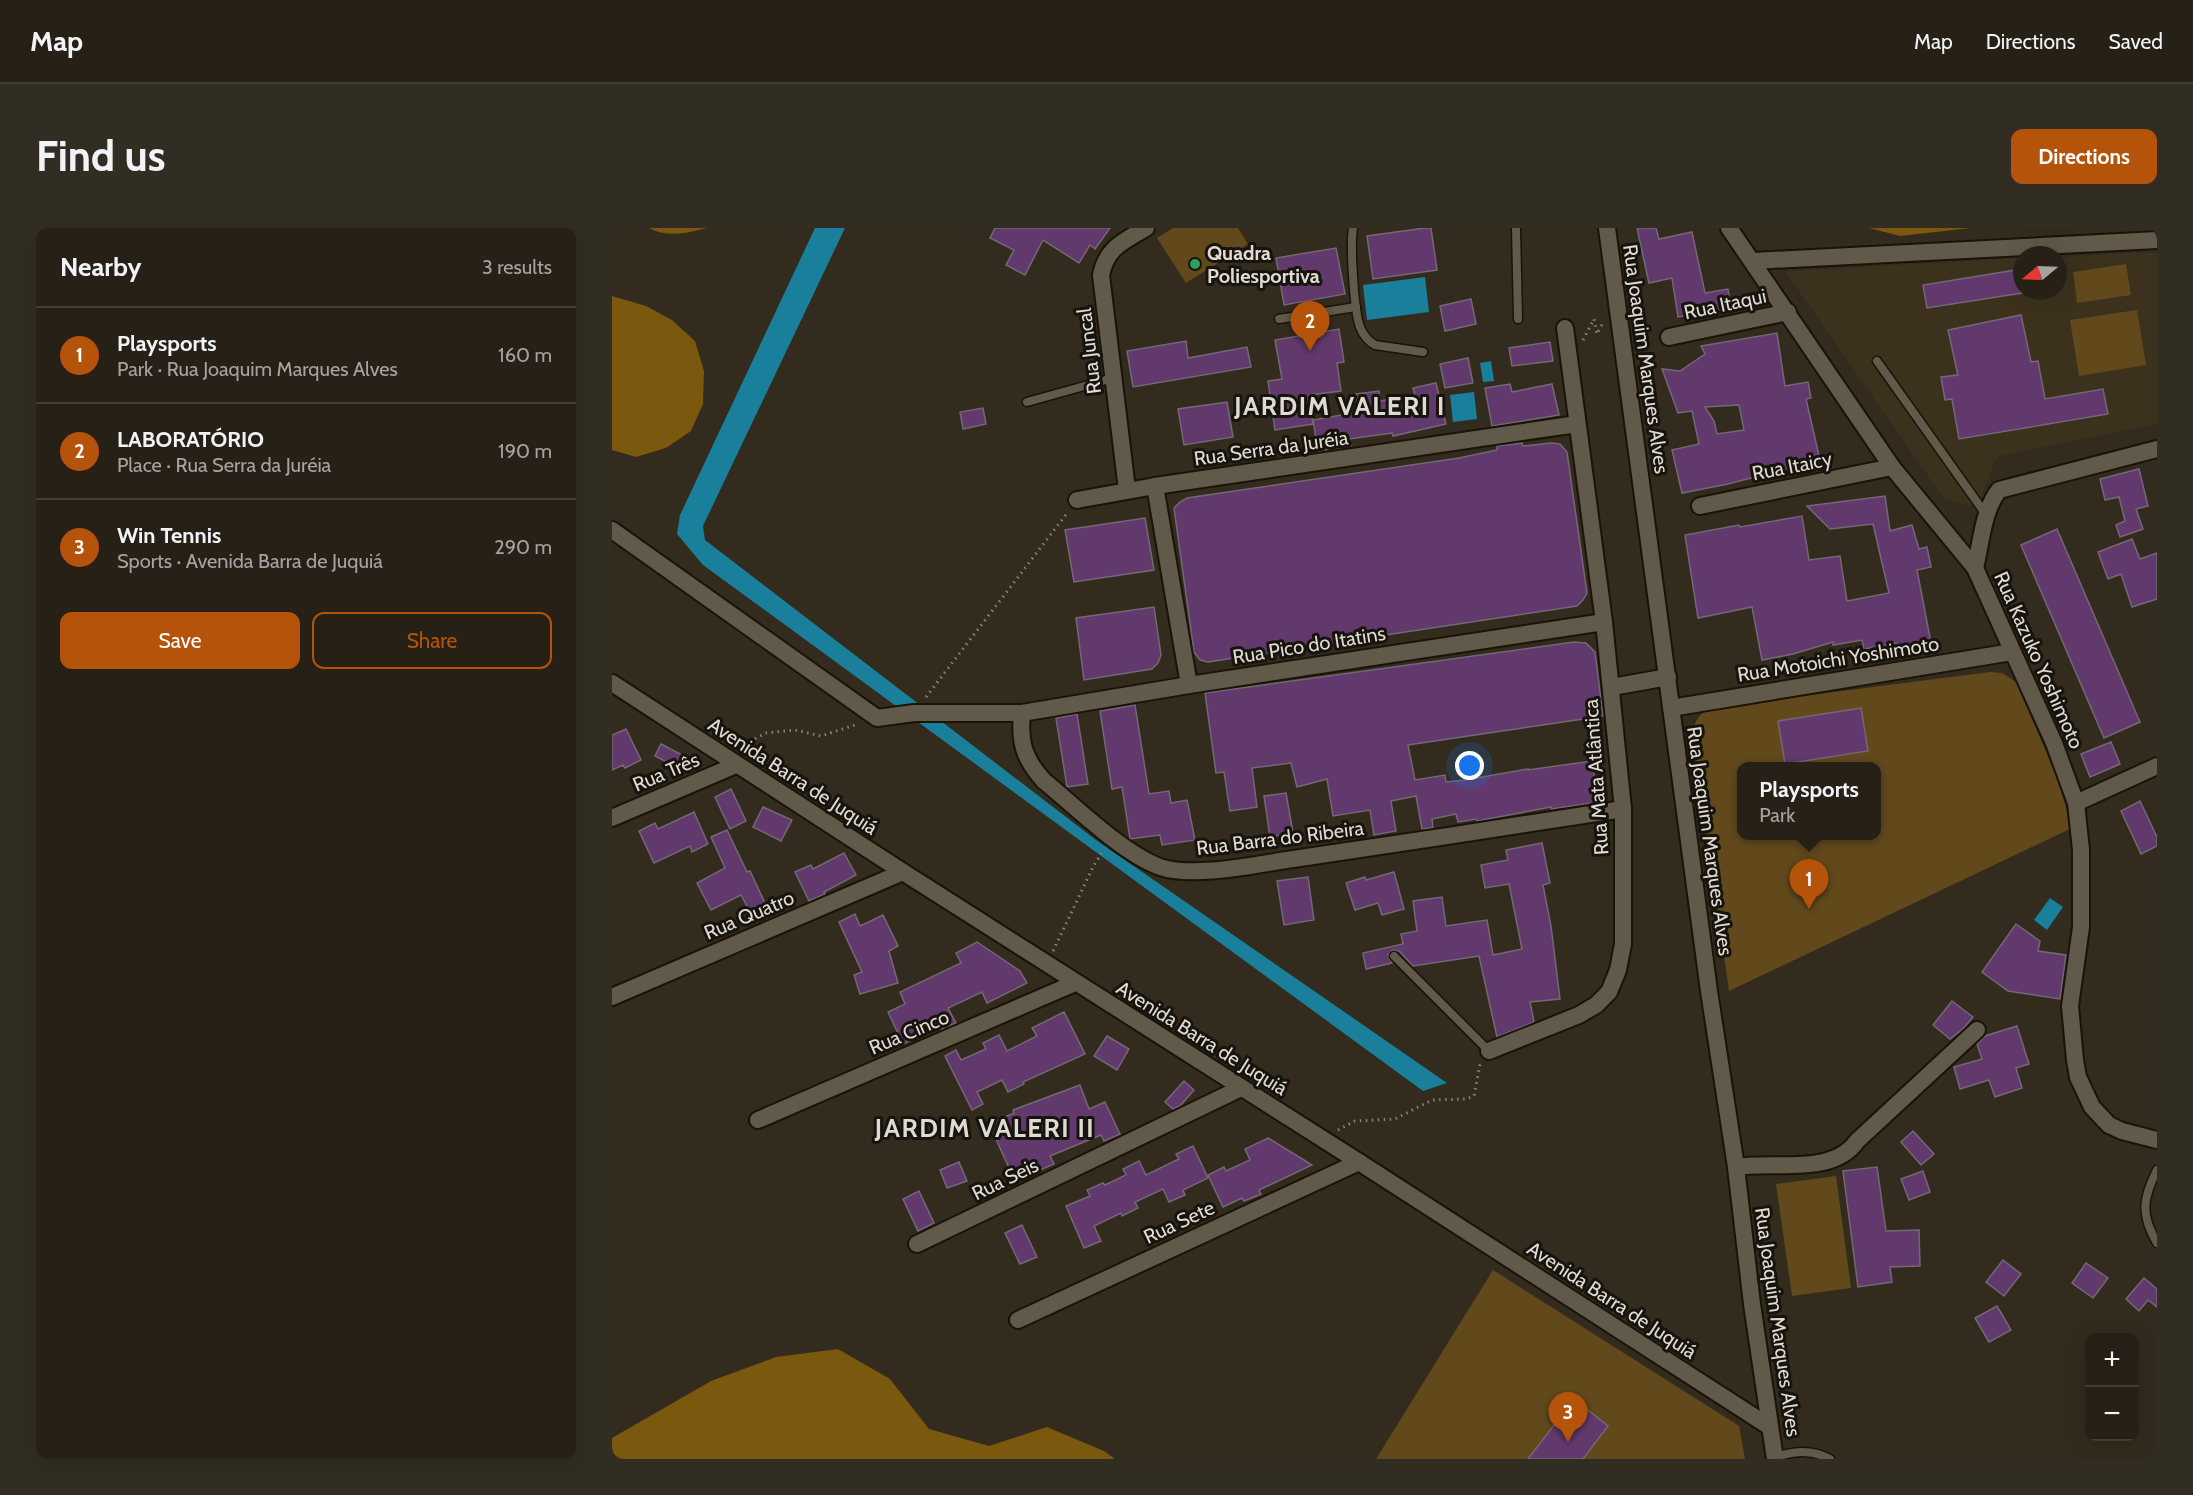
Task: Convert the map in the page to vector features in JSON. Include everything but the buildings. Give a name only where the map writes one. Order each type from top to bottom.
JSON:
[{"type":"street","name":"Rua Juncal","points":[[1127,490],[1101,275],[1104,262],[1114,248],[1146,228]]},
{"type":"street","name":"Rua Joaquim Marques Alves","points":[[1607,228],[1671,708],[1736,1167],[1752,1304],[1775,1458]]},
{"type":"street","name":"Rua Kazuko Yoshimoto","points":[[1729,228],[1892,467],[1975,568],[2054,743],[2076,803],[2081,850],[2081,927],[2070,1006],[2078,1077],[2092,1107],[2109,1125],[2122,1131],[2157,1140]]},
{"type":"street","points":[[1753,261],[2157,240]]},
{"type":"street","name":"Rua Itaqui","points":[[1669,337],[1788,312]]},
{"type":"street","name":"Rua Mata Atlântica","points":[[1489,1051],[1579,1015],[1596,1005],[1609,992],[1618,970],[1623,944],[1623,810],[1612,687],[1564,328]]},
{"type":"street","name":"Rua Serra da Juréia","points":[[1077,500],[1127,490],[1577,424]]},
{"type":"street","points":[[1975,568],[1988,516],[1999,490],[2157,449]]},
{"type":"street","name":"Rua Itaicy","points":[[1700,506],[1892,467]]},
{"type":"street","points":[[1155,486],[1189,685]]},
{"type":"street","points":[[612,530],[877,718]]},
{"type":"street","name":"Rua Pico do Itatins","points":[[877,718],[914,713],[1022,713],[1189,685],[1604,622]]},
{"type":"street","name":"Rua Motoichi Yoshimoto","points":[[1671,708],[2012,652]]},
{"type":"street","points":[[1612,687],[1668,677]]},
{"type":"street","name":"Avenida Barra de Juquiá","points":[[612,684],[903,873],[1048,963],[1075,983],[1359,1162],[1770,1427]]},
{"type":"street","name":"Rua Barra do Ribeira","points":[[1022,713],[1020,735],[1025,754],[1035,771],[1044,780],[1139,858],[1184,872],[1386,846],[1623,810]]},
{"type":"street","name":"Rua Três","points":[[612,818],[736,765]]},
{"type":"street","points":[[2076,803],[2157,766]]},
{"type":"street","name":"Rua Quatro","points":[[612,997],[903,873]]},
{"type":"street","name":"Rua Cinco","points":[[758,1120],[1075,983]]},
{"type":"street","points":[[1736,1167],[1821,1163],[1838,1159],[1851,1150],[1857,1141],[1977,1030]]},
{"type":"street","name":"Rua Seis","points":[[917,1244],[1241,1088]]},
{"type":"street","name":"Rua Sete","points":[[1018,1320],[1359,1162]]},
{"type":"lane","points":[[1353,228],[1356,307],[1361,331],[1369,342],[1375,345],[1423,352]]},
{"type":"lane","points":[[1516,228],[1518,319]]},
{"type":"lane","points":[[1279,319],[1356,307]]},
{"type":"lane","points":[[1877,361],[1988,516]]},
{"type":"lane","points":[[1027,402],[1113,378]]},
{"type":"lane","points":[[1394,956],[1489,1051]]},
{"type":"lane","points":[[2157,1170],[2148,1189],[2145,1210],[2150,1231],[2157,1242]]},
{"type":"lane","points":[[1775,1458],[1799,1451],[1809,1451],[1830,1459]]},
{"type":"path","points":[[1570,365],[1594,319],[1597,334],[1616,298]]},
{"type":"path","points":[[914,713],[1077,500]]},
{"type":"path","points":[[736,765],[745,744],[766,732],[795,730],[821,736],[877,718]]},
{"type":"path","points":[[1048,963],[1093,867],[1108,843]]},
{"type":"path","points":[[1326,1142],[1337,1130],[1355,1121],[1395,1119],[1432,1100],[1466,1099],[1474,1096],[1480,1062],[1489,1051]]},
{"type":"shaded area","points":[[649,228],[707,228],[670,234]]},
{"type":"shaded area","name":"Quadra Poliesportiva","points":[[1173,228],[1238,228],[1248,244],[1186,283],[1157,238]]},
{"type":"shaded area","points":[[1869,228],[1971,228],[1900,236]]},
{"type":"shaded area","points":[[2157,253],[2157,424],[1999,456],[1994,462],[1979,504],[1968,506],[1944,499],[1785,271],[2013,258],[2013,300],[2067,300],[2067,256]]},
{"type":"shaded area","points":[[2126,264],[2131,295],[2077,303],[2073,272]]},
{"type":"shaded area","points":[[612,296],[646,306],[672,320],[695,341],[704,371],[703,404],[691,431],[666,448],[636,457],[612,450]]},
{"type":"shaded area","points":[[2137,310],[2146,365],[2079,376],[2070,320]]},
{"type":"shaded area","points":[[1990,672],[2002,673],[2016,682],[2057,777],[2072,828],[1729,991],[1693,736],[1697,720],[1706,711],[1717,707]]},
{"type":"shaded area","points":[[1836,1176],[1851,1288],[1792,1296],[1776,1184]]},
{"type":"shaded area","points":[[1493,1270],[1739,1426],[1745,1459],[1376,1459]]},
{"type":"shaded area","points":[[838,1349],[890,1379],[929,1429],[989,1446],[1047,1427],[1104,1451],[1115,1459],[612,1459],[612,1438],[711,1381],[776,1357]]},
{"type":"water","points":[[815,228],[845,228],[703,526],[705,540],[1096,840],[1447,1083],[1423,1091],[703,565],[677,534],[680,515]]},
{"type":"water","points":[[1425,277],[1429,312],[1367,320],[1363,285]]},
{"type":"water","points":[[1491,361],[1494,381],[1483,382],[1480,363]]},
{"type":"water","points":[[1474,392],[1477,419],[1453,422],[1450,395]]},
{"type":"water","points":[[2050,898],[2063,907],[2047,930],[2034,920]]},
{"type":"place","name":"Quadra Poliesportiva","points":[[1195,264]]},
{"type":"place","name":"LABORATÓRIO","points":[[1310,351]]},
{"type":"place","name":"Playsports","points":[[1809,909]]},
{"type":"place","name":"Win Tennis","points":[[1568,1442]]},
{"type":"district","name":"JARDIM VALERI I","points":[[1340,406]]},
{"type":"district","name":"JARDIM VALERI II","points":[[985,1128]]}]
